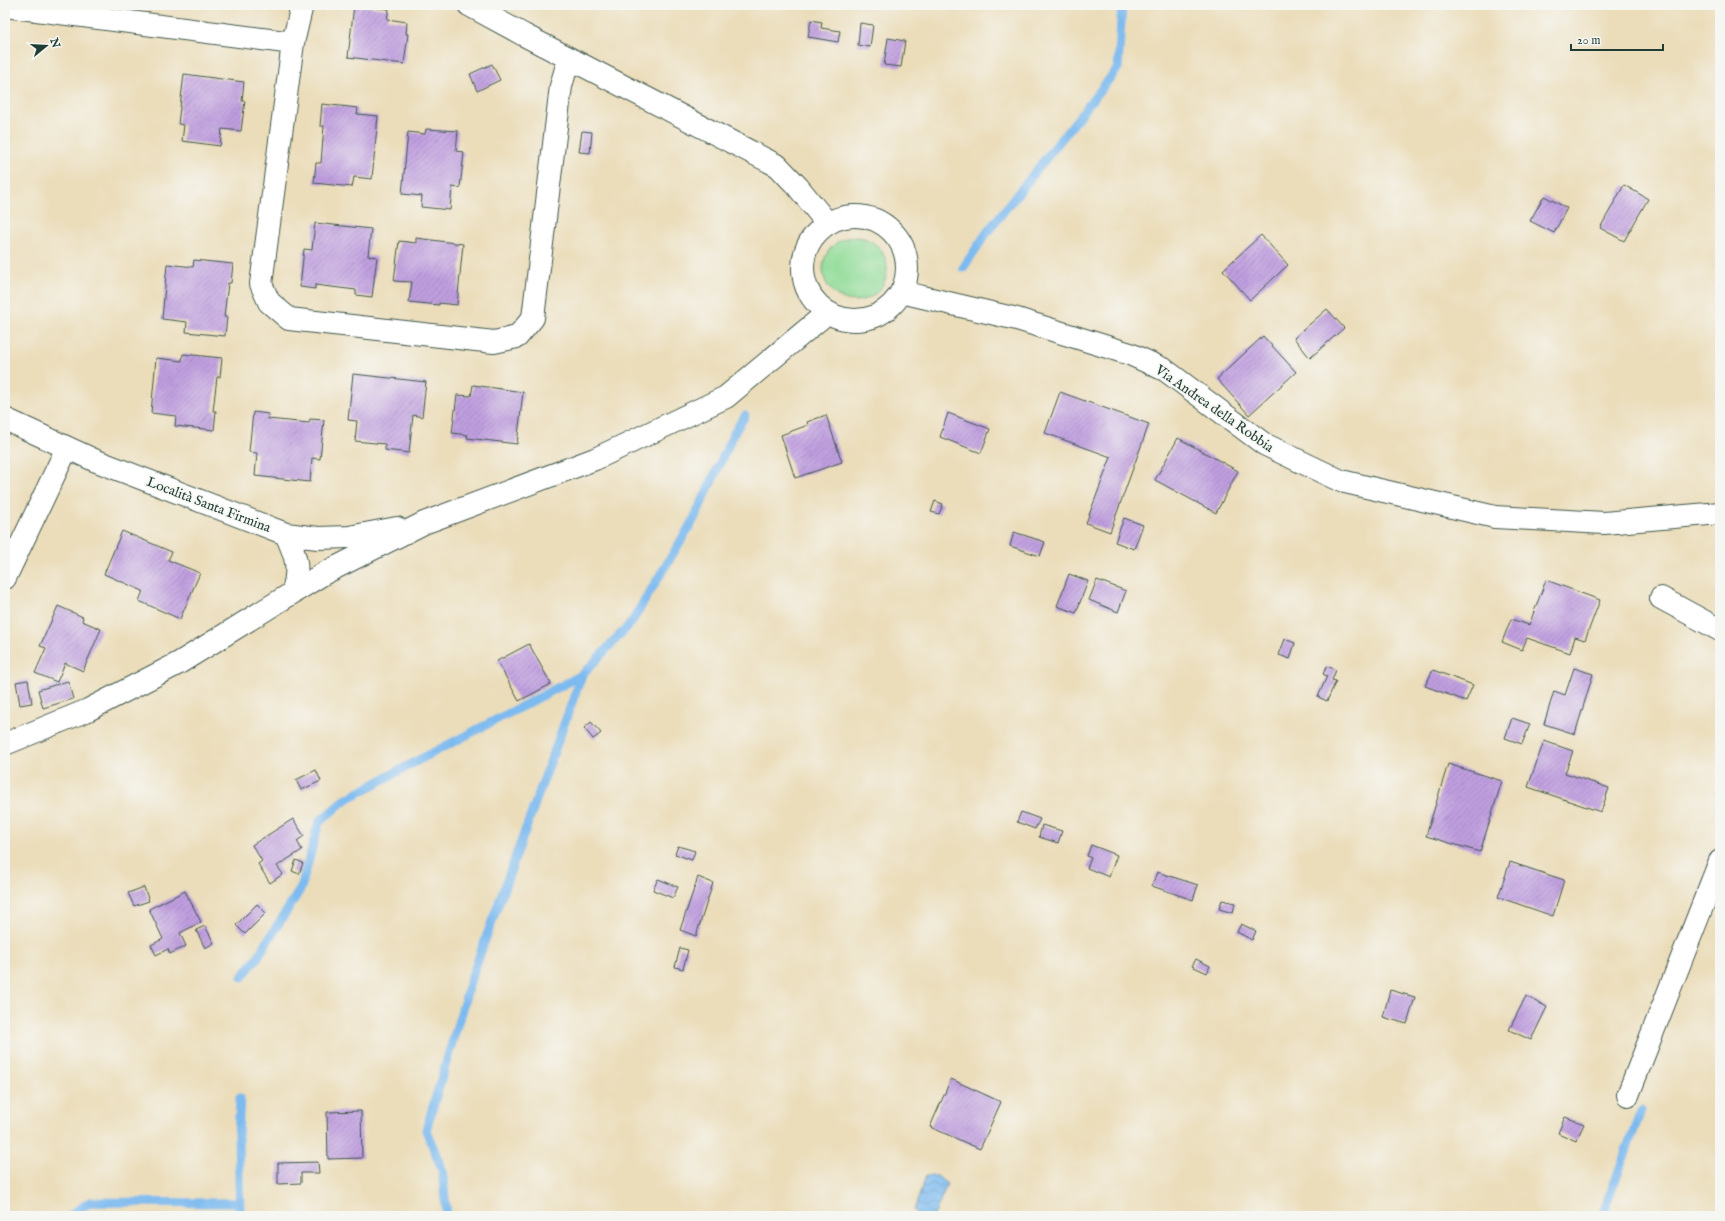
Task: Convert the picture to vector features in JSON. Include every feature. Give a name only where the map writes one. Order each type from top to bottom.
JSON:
[{"type":"street","points":[[302,5],[293,43],[261,284],[269,302],[289,319],[494,342],[517,337],[533,318],[560,86],[569,58]]},
{"type":"street","points":[[469,5],[524,36],[778,166],[798,187],[827,223]]},
{"type":"street","points":[[5,6],[293,43]]},
{"type":"street","points":[[860,216],[876,220],[890,230],[900,243],[906,259],[906,276],[901,292],[891,306],[877,316],[861,320],[844,320],[828,313],[814,302],[805,286],[802,268],[805,251],[814,235],[827,223],[843,217],[860,216]]},
{"type":"street","name":"Via Andrea della Robbia","points":[[901,292],[1017,319],[1130,354],[1165,370],[1264,444],[1341,481],[1495,517],[1604,523],[1720,513]]},
{"type":"street","points":[[5,744],[88,710],[179,663],[322,574],[424,523],[595,459],[726,397],[828,313]]},
{"type":"street","name":"Località Santa Firmina","points":[[5,419],[94,460],[286,534],[318,538],[349,537],[424,523]]},
{"type":"street","points":[[5,578],[67,448]]},
{"type":"street","points":[[286,534],[296,557],[297,575],[293,591]]},
{"type":"street","points":[[1662,598],[1720,630]]},
{"type":"street","points":[[1628,1095],[1720,861]]},
{"type":"green space","points":[[855,237],[867,239],[878,246],[885,257],[887,269],[885,281],[878,292],[867,299],[855,301],[843,299],[832,292],[825,281],[823,269],[825,257],[832,246],[843,239]]},
{"type":"water","points":[[926,1176],[937,1176],[947,1184],[934,1216],[918,1216],[914,1210]]},
{"type":"building","points":[[354,5],[389,9],[387,19],[407,22],[406,34],[408,34],[404,64],[348,57]]},
{"type":"building","points":[[811,20],[822,22],[821,28],[840,31],[838,42],[808,37]]},
{"type":"building","points":[[860,23],[873,25],[870,47],[858,45]]},
{"type":"building","points":[[888,38],[905,41],[901,67],[884,65]]},
{"type":"building","points":[[492,64],[500,80],[477,91],[470,74]]},
{"type":"building","points":[[184,74],[244,82],[242,101],[245,101],[241,131],[222,129],[220,146],[182,141],[184,125],[178,124]]},
{"type":"building","points":[[322,104],[358,108],[357,114],[378,116],[372,179],[354,177],[352,187],[314,183],[316,163],[321,163],[324,126],[320,126]]},
{"type":"building","points":[[426,129],[458,131],[456,151],[464,152],[460,188],[452,187],[450,210],[421,207],[422,196],[402,194],[408,132],[425,134]]},
{"type":"building","points":[[582,131],[592,132],[590,153],[579,152]]},
{"type":"building","points":[[1624,185],[1648,199],[1624,241],[1600,228]]},
{"type":"building","points":[[1544,196],[1567,208],[1554,233],[1530,221]]},
{"type":"building","points":[[315,223],[371,229],[368,256],[377,257],[372,297],[356,295],[356,290],[315,285],[315,289],[300,287],[304,249],[312,250]]},
{"type":"building","points":[[1261,235],[1288,265],[1250,300],[1223,270]]},
{"type":"building","points":[[416,238],[463,244],[457,305],[409,302],[412,282],[394,281],[399,241],[416,243]]},
{"type":"building","points":[[194,260],[233,264],[231,283],[228,283],[224,317],[227,317],[225,336],[186,332],[187,322],[162,319],[167,264],[193,267]]},
{"type":"building","points":[[1327,309],[1344,328],[1310,358],[1294,338]]},
{"type":"building","points":[[1263,336],[1296,372],[1249,415],[1217,379]]},
{"type":"building","points":[[183,354],[222,358],[220,377],[217,377],[213,411],[216,411],[214,430],[175,426],[176,416],[151,413],[156,358],[182,361]]},
{"type":"building","points":[[353,374],[426,382],[422,417],[413,415],[409,453],[385,450],[385,444],[355,441],[357,421],[348,420]]},
{"type":"building","points":[[473,385],[523,392],[517,444],[467,438],[468,435],[452,433],[457,395],[471,396]]},
{"type":"building","points":[[1060,392],[1149,424],[1110,532],[1086,523],[1111,457],[1045,433]]},
{"type":"building","points":[[253,412],[269,414],[268,419],[309,423],[310,419],[324,420],[320,459],[312,458],[310,482],[255,476],[257,453],[249,452]]},
{"type":"building","points":[[948,413],[990,429],[981,453],[940,437]]},
{"type":"building","points":[[826,415],[842,462],[795,478],[781,435],[808,425],[807,422]]},
{"type":"building","points":[[1178,438],[1238,471],[1216,513],[1155,480]]},
{"type":"building","points":[[935,501],[943,504],[939,514],[931,512]]},
{"type":"building","points":[[1124,518],[1143,525],[1134,549],[1115,542]]},
{"type":"building","points":[[122,531],[172,552],[168,560],[200,573],[180,619],[139,601],[143,591],[104,574]]},
{"type":"building","points":[[1014,532],[1045,542],[1040,556],[1010,546]]},
{"type":"building","points":[[1069,574],[1088,581],[1076,613],[1057,606]]},
{"type":"building","points":[[1097,580],[1126,591],[1118,612],[1089,600]]},
{"type":"building","points":[[1546,580],[1600,600],[1585,640],[1575,637],[1570,653],[1527,638],[1522,650],[1502,642],[1511,619],[1529,625]]},
{"type":"building","points":[[58,606],[83,617],[82,621],[101,629],[83,671],[65,663],[57,682],[35,673],[46,648],[40,646]]},
{"type":"building","points":[[1285,639],[1295,643],[1290,659],[1279,655]]},
{"type":"building","points":[[529,644],[551,684],[519,701],[497,661]]},
{"type":"building","points":[[1327,666],[1336,670],[1332,680],[1336,681],[1327,701],[1318,697],[1327,676],[1323,674]]},
{"type":"building","points":[[1574,668],[1593,674],[1575,734],[1544,724],[1554,691],[1565,695]]},
{"type":"building","points":[[1433,670],[1473,685],[1466,701],[1425,686]]},
{"type":"building","points":[[28,680],[32,703],[20,705],[16,682]]},
{"type":"building","points":[[68,681],[73,699],[43,708],[38,690]]},
{"type":"building","points":[[1512,718],[1530,724],[1522,744],[1505,738]]},
{"type":"building","points":[[591,722],[601,733],[593,739],[584,728]]},
{"type":"building","points":[[1544,741],[1573,751],[1565,773],[1609,788],[1601,812],[1528,787]]},
{"type":"building","points":[[1448,764],[1502,781],[1480,852],[1426,836]]},
{"type":"building","points":[[316,770],[321,781],[301,790],[296,780]]},
{"type":"building","points":[[1021,812],[1040,819],[1035,829],[1017,822]]},
{"type":"building","points":[[293,819],[304,836],[297,841],[302,850],[277,866],[283,874],[270,883],[258,864],[262,861],[252,845]]},
{"type":"building","points":[[1042,825],[1062,831],[1058,843],[1039,837]]},
{"type":"building","points":[[1091,845],[1117,855],[1109,877],[1087,868],[1091,858],[1087,856]]},
{"type":"building","points":[[678,846],[695,851],[692,860],[675,854]]},
{"type":"building","points":[[296,860],[303,863],[299,874],[292,871]]},
{"type":"building","points":[[1510,862],[1564,880],[1553,916],[1498,897]]},
{"type":"building","points":[[1157,872],[1198,885],[1193,900],[1152,886]]},
{"type":"building","points":[[698,877],[713,883],[696,936],[680,930]]},
{"type":"building","points":[[658,879],[678,887],[673,898],[653,890]]},
{"type":"building","points":[[144,887],[149,901],[134,906],[128,893]]},
{"type":"building","points":[[185,891],[201,922],[180,933],[186,946],[170,954],[168,949],[156,955],[151,945],[163,939],[149,909]]},
{"type":"building","points":[[1222,900],[1235,903],[1233,913],[1219,909]]},
{"type":"building","points":[[257,904],[266,913],[245,934],[236,925]]},
{"type":"building","points":[[1241,924],[1256,931],[1252,940],[1237,932]]},
{"type":"building","points":[[205,926],[214,943],[205,948],[196,930]]},
{"type":"building","points":[[680,948],[688,950],[683,969],[675,967]]},
{"type":"building","points":[[1196,959],[1210,966],[1207,973],[1192,966]]},
{"type":"building","points":[[1390,990],[1415,997],[1407,1024],[1383,1017]]},
{"type":"building","points":[[1526,996],[1547,1007],[1531,1040],[1509,1030]]},
{"type":"building","points":[[951,1079],[1001,1102],[980,1149],[930,1127]]},
{"type":"building","points":[[361,1111],[362,1158],[328,1159],[327,1112]]},
{"type":"building","points":[[1565,1117],[1584,1124],[1576,1141],[1558,1133]]},
{"type":"building","points":[[318,1162],[319,1173],[301,1173],[301,1183],[278,1184],[278,1163]]},
{"type":"waterway","points":[[963,268],[988,231],[1118,68],[1122,5]]},
{"type":"waterway","points":[[242,977],[257,958],[301,888],[319,822],[345,800],[582,675],[631,623],[694,519],[735,431],[745,416]]},
{"type":"waterway","points":[[447,1216],[442,1169],[426,1130],[472,976],[582,675]]},
{"type":"waterway","points":[[240,1098],[238,1136],[240,1216]]},
{"type":"waterway","points":[[1602,1216],[1641,1111]]},
{"type":"waterway","points":[[69,1216],[90,1202],[239,1203]]}]
